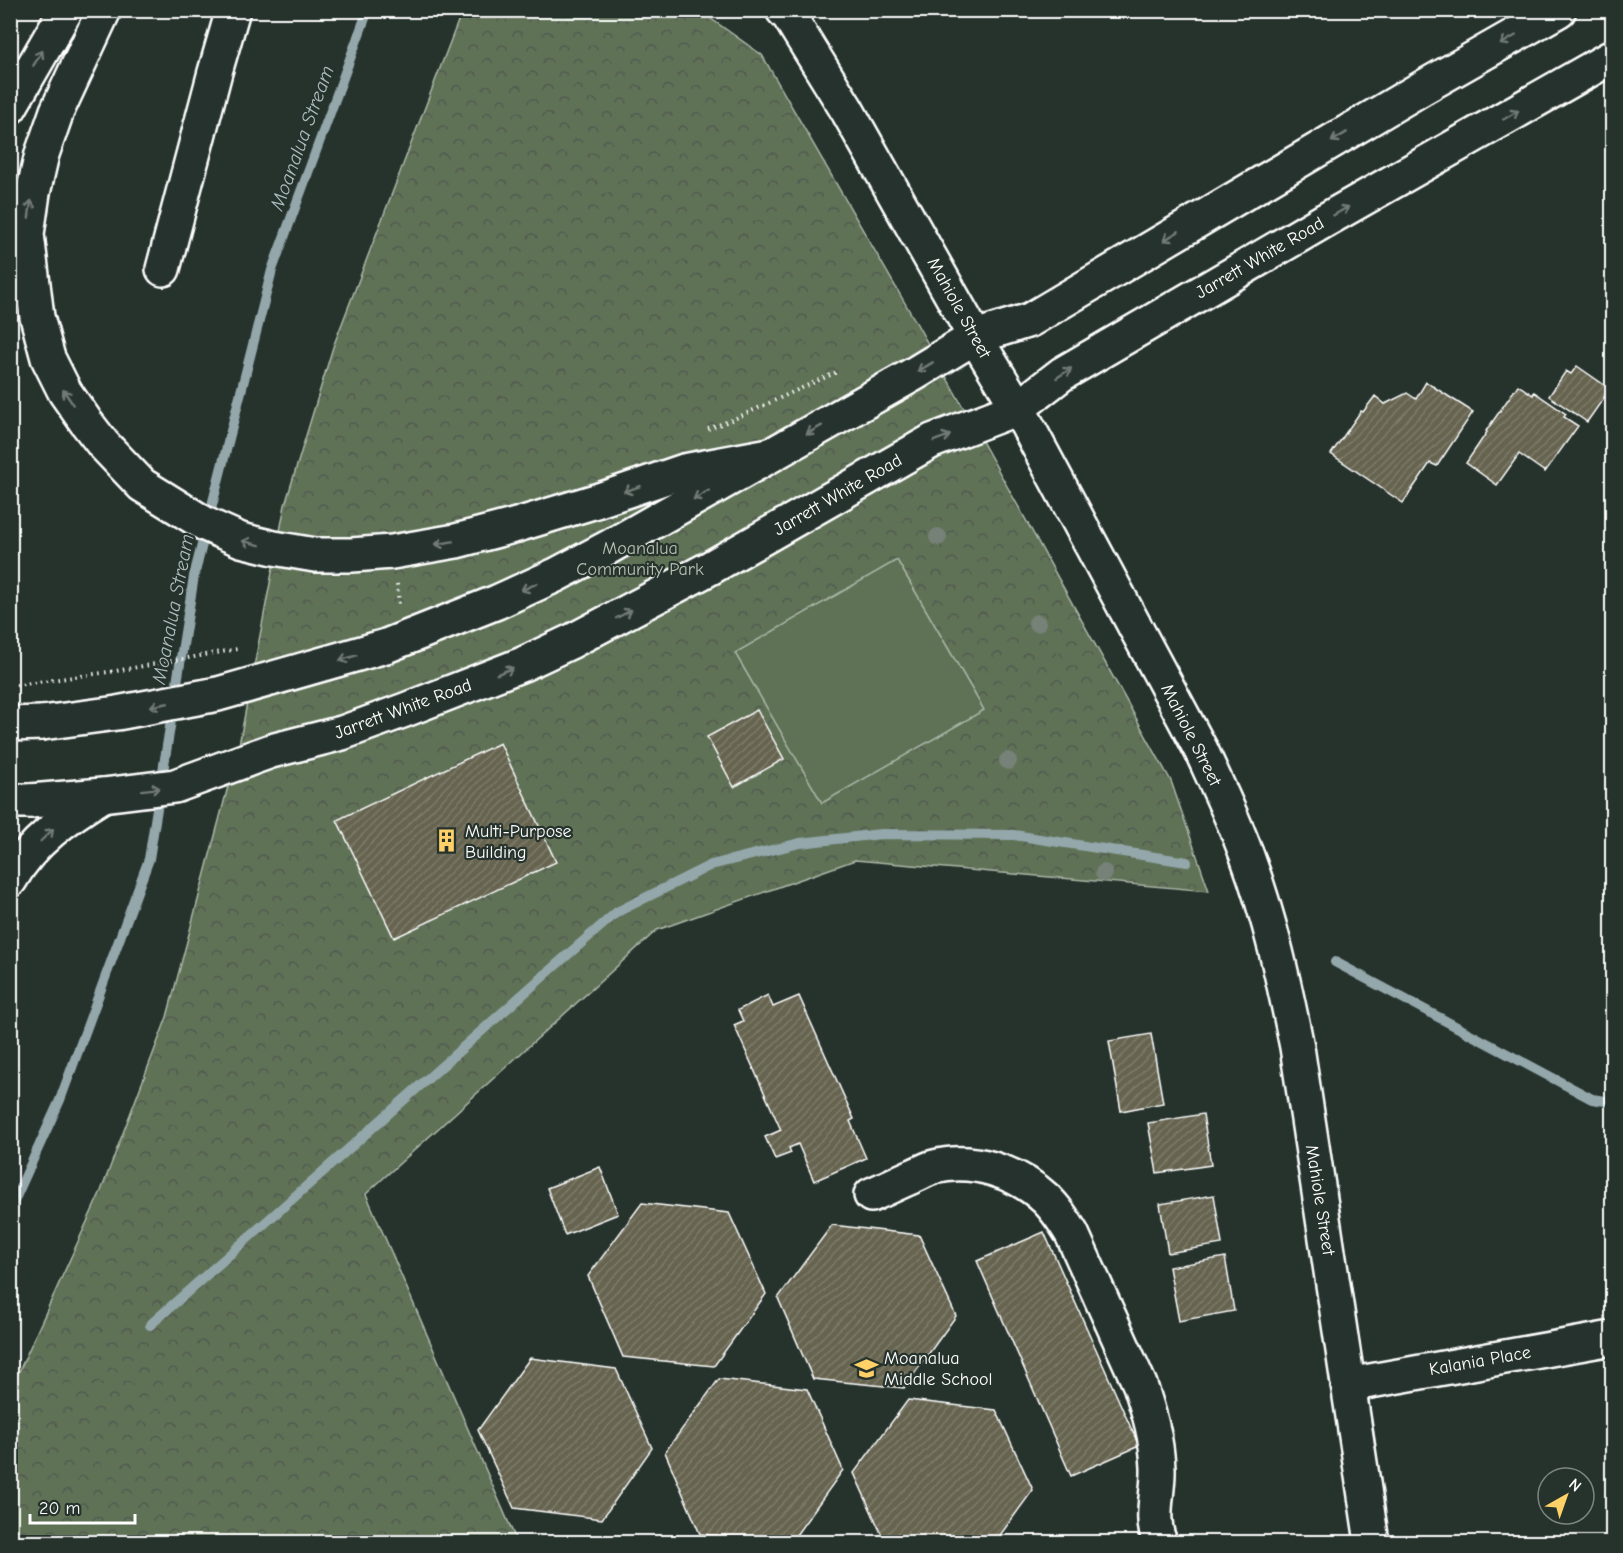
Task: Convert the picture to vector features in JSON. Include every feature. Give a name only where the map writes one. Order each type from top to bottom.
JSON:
[{"type":"main road","points":[[10,107],[66,10]]},
{"type":"main road","points":[[104,10],[57,111],[42,154],[27,234],[36,317],[48,358],[65,392],[103,444],[142,484],[205,524],[241,540],[315,555],[352,555],[392,552],[456,541],[596,501],[684,471],[770,455]]},
{"type":"main road","points":[[163,269],[232,10]]},
{"type":"main road","name":"Mahiole Street","points":[[783,10],[789,16],[847,110],[975,337],[1018,408],[1201,750],[1247,855],[1265,909],[1283,978],[1297,1047],[1372,1542]]},
{"type":"main road","points":[[26,723],[117,713],[218,694],[386,646],[497,602],[556,575],[859,405],[975,337],[1030,320],[1412,94],[1559,10]]},
{"type":"main road","name":"Jarrett White Road","points":[[20,801],[103,795],[175,786],[271,751],[342,733],[405,710],[572,641],[710,568],[932,441],[1018,408],[1062,374],[1322,222],[1612,57]]},
{"type":"main road","points":[[10,880],[32,850],[51,831],[76,811],[103,795]]},
{"type":"main road","points":[[871,1195],[934,1167],[958,1164],[984,1167],[1028,1184],[1060,1215],[1072,1234],[1140,1385],[1147,1406],[1157,1458],[1154,1514],[1160,1542]]},
{"type":"main road","name":"Kalania Place","points":[[1348,1385],[1612,1338]]},
{"type":"green space","name":"Moanalua Community Park","points":[[462,11],[700,11],[762,55],[913,317],[1171,781],[1209,891],[855,860],[657,930],[366,1194],[517,1542],[11,1542],[11,1389],[101,1191],[167,1017],[239,745],[285,505],[333,347]]},
{"type":"green space","points":[[897,560],[984,710],[822,803],[735,653]]},
{"type":"building","points":[[1577,366],[1610,389],[1587,422],[1549,396],[1566,371],[1571,374]]},
{"type":"building","points":[[1426,382],[1473,412],[1437,466],[1430,463],[1403,503],[1331,454],[1361,411],[1363,412],[1375,396],[1385,404],[1407,393],[1416,399]]},
{"type":"building","points":[[1518,385],[1533,395],[1534,392],[1566,414],[1564,417],[1578,426],[1545,472],[1519,454],[1497,485],[1466,463]]},
{"type":"building","points":[[757,710],[784,759],[734,787],[707,737]]},
{"type":"building","name":"Multi-Purpose Building","points":[[500,743],[556,862],[394,938],[337,820]]},
{"type":"building","points":[[768,995],[773,1007],[799,996],[854,1119],[850,1121],[866,1158],[814,1181],[798,1144],[789,1148],[791,1153],[775,1159],[765,1137],[781,1130],[734,1025],[743,1021],[738,1010]]},
{"type":"building","points":[[1151,1034],[1163,1103],[1121,1111],[1109,1041]]},
{"type":"building","points":[[1203,1114],[1211,1165],[1157,1173],[1148,1123]]},
{"type":"building","points":[[600,1167],[618,1214],[565,1235],[547,1188]]},
{"type":"building","points":[[1214,1195],[1222,1244],[1168,1253],[1160,1204]]},
{"type":"building","points":[[642,1203],[729,1213],[766,1294],[714,1366],[623,1357],[588,1276]]},
{"type":"building","points":[[832,1225],[919,1235],[956,1316],[904,1388],[813,1379],[778,1298]]},
{"type":"building","points":[[1044,1232],[1139,1446],[1071,1476],[977,1261]]},
{"type":"building","points":[[1225,1257],[1234,1311],[1179,1321],[1169,1267]]},
{"type":"building","points":[[530,1358],[616,1369],[652,1448],[602,1519],[514,1508],[478,1430]]},
{"type":"building","points":[[719,1379],[807,1389],[843,1470],[791,1542],[700,1534],[665,1452]]},
{"type":"building","points":[[908,1400],[996,1410],[1033,1490],[995,1542],[885,1542],[854,1473]]},
{"type":"waterway","name":"Moanalua Stream","points":[[10,1210],[60,1100],[149,859],[194,576],[272,270],[368,10]]},
{"type":"waterway","points":[[150,1325],[617,912],[711,865],[800,843],[881,834],[1014,835],[1187,862]]},
{"type":"waterway","points":[[1335,962],[1592,1099],[1612,1102]]},
{"type":"place","name":"Multi-Purpose Building","points":[[447,841]]},
{"type":"place","name":"Moanalua Middle School","points":[[866,1368]]}]
